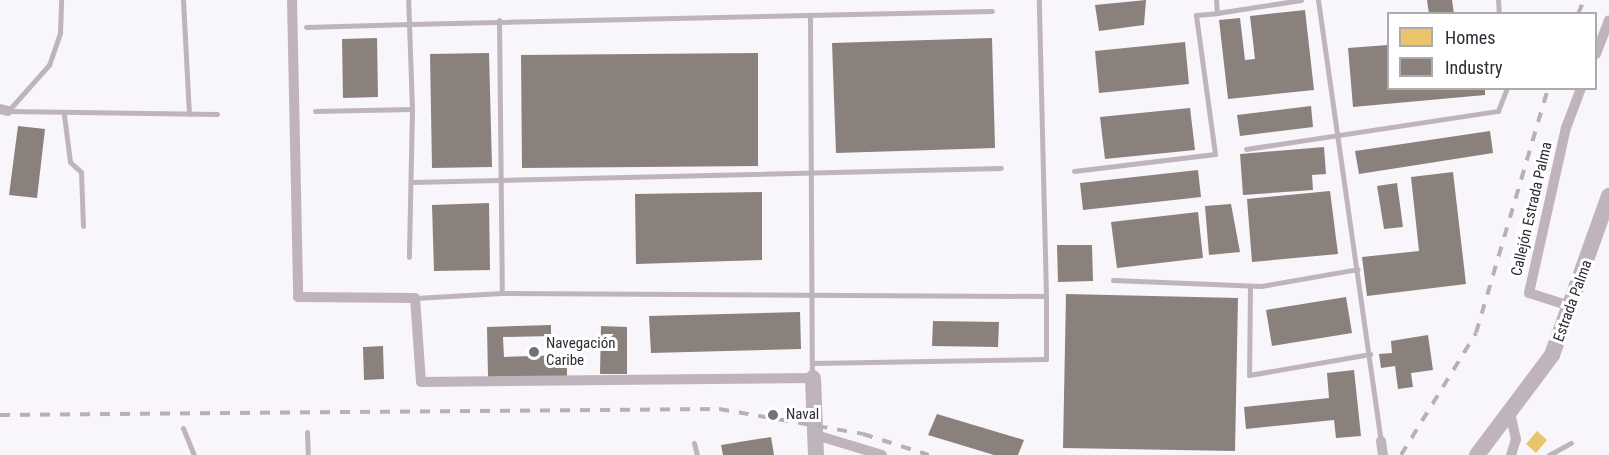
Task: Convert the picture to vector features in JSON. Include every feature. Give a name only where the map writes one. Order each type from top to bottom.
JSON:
[{"type":"main road","name":"Estrada Palma","points":[[1477,455],[1552,355],[1573,307],[1609,196]]},
{"type":"main road","points":[[812,371],[816,455]]},
{"type":"street","points":[[292,0],[298,297],[415,297],[421,382],[812,371]]},
{"type":"street","points":[[1597,51],[1609,20]]},
{"type":"street","name":"Callejón Estrada Palma","points":[[1573,307],[1529,293],[1566,128],[1580,90]]},
{"type":"street","points":[[1510,413],[1516,439],[1511,455]]},
{"type":"street","points":[[816,435],[882,455]]},
{"type":"street","points":[[1381,441],[1383,455]]},
{"type":"lane","points":[[4,110],[49,65],[60,33],[61,0]]},
{"type":"lane","points":[[183,0],[189,114]]},
{"type":"lane","points":[[408,0],[411,110],[409,257]]},
{"type":"lane","points":[[810,18],[809,171],[812,371],[1046,359],[1039,0]]},
{"type":"lane","points":[[1215,0],[1217,13]]},
{"type":"lane","points":[[1074,171],[1215,154],[1196,15],[1301,0]]},
{"type":"lane","points":[[1318,0],[1381,441]]},
{"type":"lane","points":[[306,27],[499,20],[810,18],[992,11]]},
{"type":"lane","points":[[499,20],[502,293]]},
{"type":"lane","points":[[1246,149],[1339,137],[1498,111],[1506,90]]},
{"type":"lane","points":[[4,110],[64,115],[217,114]]},
{"type":"lane","points":[[315,111],[411,110]]},
{"type":"lane","points":[[64,115],[70,162],[81,172],[83,226]]},
{"type":"lane","points":[[411,182],[1001,168]]},
{"type":"lane","points":[[1113,280],[1250,286],[1358,269]]},
{"type":"lane","points":[[1250,286],[1249,375],[1370,354]]},
{"type":"lane","points":[[415,297],[502,293],[1046,296]]},
{"type":"lane","points":[[183,428],[194,455]]},
{"type":"lane","points":[[307,432],[308,455]]},
{"type":"lane","points":[[694,443],[697,455]]},
{"type":"lane","points":[[1550,455],[1571,443]]},
{"type":"building: Homes","points":[[1537,431],[1547,440],[1536,453],[1526,444]]},
{"type":"building: Industry","points":[[1146,0],[1144,25],[1099,31],[1095,5]]},
{"type":"building: Industry","points":[[1427,0],[1452,0],[1454,12],[1429,12]]},
{"type":"building: Industry","points":[[1305,10],[1314,90],[1228,99],[1219,20],[1240,18],[1245,60],[1255,59],[1250,16]]},
{"type":"building: Industry","points":[[377,38],[378,97],[343,98],[342,39]]},
{"type":"building: Industry","points":[[992,38],[995,148],[836,153],[832,43]]},
{"type":"building: Industry","points":[[1185,42],[1189,84],[1099,93],[1095,51]]},
{"type":"building: Industry","points":[[1387,45],[1387,90],[1485,90],[1485,95],[1353,107],[1348,48]]},
{"type":"building: Industry","points":[[489,53],[492,167],[432,168],[430,54]]},
{"type":"building: Industry","points":[[758,53],[758,166],[522,168],[521,55]]},
{"type":"building: Industry","points":[[1311,106],[1313,127],[1240,136],[1237,115]]},
{"type":"building: Industry","points":[[1190,108],[1195,150],[1105,159],[1100,117]]},
{"type":"building: Industry","points":[[18,126],[45,129],[37,198],[9,195]]},
{"type":"building: Industry","points":[[1490,131],[1493,153],[1359,174],[1355,151]]},
{"type":"building: Industry","points":[[1324,147],[1326,174],[1312,175],[1313,190],[1243,195],[1240,154]]},
{"type":"building: Industry","points":[[1198,170],[1201,197],[1083,210],[1080,183]]},
{"type":"building: Industry","points":[[1453,172],[1466,284],[1367,296],[1362,257],[1419,251],[1411,177]]},
{"type":"building: Industry","points":[[1397,183],[1403,227],[1384,229],[1377,186]]},
{"type":"building: Industry","points":[[1330,191],[1338,254],[1252,262],[1247,199]]},
{"type":"building: Industry","points":[[762,192],[762,260],[636,264],[635,194]]},
{"type":"building: Industry","points":[[489,203],[490,270],[434,271],[432,205]]},
{"type":"building: Industry","points":[[1231,204],[1240,252],[1209,255],[1205,206]]},
{"type":"building: Industry","points":[[1198,212],[1203,258],[1117,268],[1111,222]]},
{"type":"building: Industry","points":[[1057,245],[1092,245],[1093,281],[1058,282]]},
{"type":"building: Industry","points":[[1066,294],[1238,298],[1235,451],[1063,448]]},
{"type":"building: Industry","points":[[1346,297],[1352,333],[1272,346],[1266,310]]},
{"type":"building: Industry","points":[[800,312],[801,349],[651,353],[649,316]]},
{"type":"building: Industry","points":[[933,321],[999,322],[998,347],[932,346]]},
{"type":"building: Industry","points":[[551,325],[551,336],[503,337],[504,357],[567,355],[567,376],[488,377],[487,327]]},
{"type":"building: Industry","points":[[601,326],[627,327],[627,374],[600,374]]},
{"type":"building: Industry","points":[[1428,335],[1433,370],[1411,373],[1413,387],[1398,389],[1395,366],[1381,368],[1379,354],[1392,353],[1391,341]]},
{"type":"building: Industry","points":[[383,346],[384,379],[364,380],[363,347]]},
{"type":"building: Industry","points":[[1354,370],[1361,436],[1336,438],[1334,420],[1246,429],[1244,407],[1329,398],[1327,373]]},
{"type":"building: Industry","points":[[937,414],[1024,440],[1018,455],[994,455],[928,435]]},
{"type":"building: Industry","points":[[771,437],[774,455],[723,455],[721,445]]},
{"type":"railway","points":[[1579,12],[1584,0]]},
{"type":"railway","points":[[1401,455],[1476,333],[1547,90]]},
{"type":"railway","points":[[0,415],[719,409],[863,434],[929,455]]},
{"type":"place","name":"Navegación Caribe","points":[[534,352]]},
{"type":"place","name":"Naval","points":[[773,415]]}]
